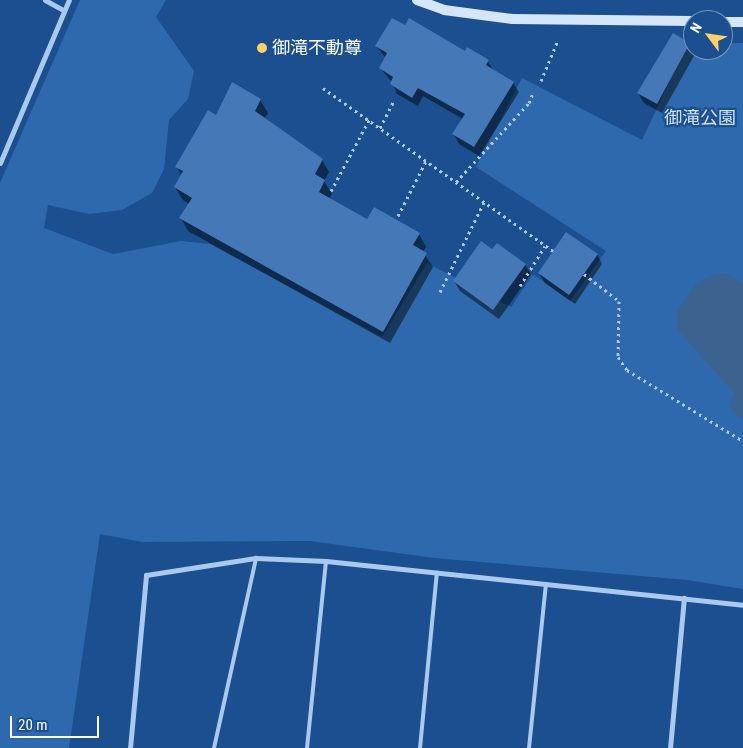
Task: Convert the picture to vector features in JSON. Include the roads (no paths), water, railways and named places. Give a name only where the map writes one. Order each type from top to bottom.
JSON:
[{"type":"street","points":[[45,0],[63,10]]},
{"type":"street","points":[[0,163],[68,0]]},
{"type":"street","points":[[417,0],[444,10],[512,19],[683,21]]},
{"type":"street","points":[[130,748],[146,575],[256,558],[326,561],[743,605]]},
{"type":"street","points":[[670,748],[684,598]]},
{"type":"lane","points":[[214,748],[256,558]]},
{"type":"lane","points":[[307,748],[326,561]]},
{"type":"lane","points":[[420,748],[437,573]]},
{"type":"lane","points":[[529,748],[546,584]]},
{"type":"place","name":"御滝不動尊","points":[[262,48]]},
{"type":"park label","name":"御滝公園","points":[[700,118]]}]
